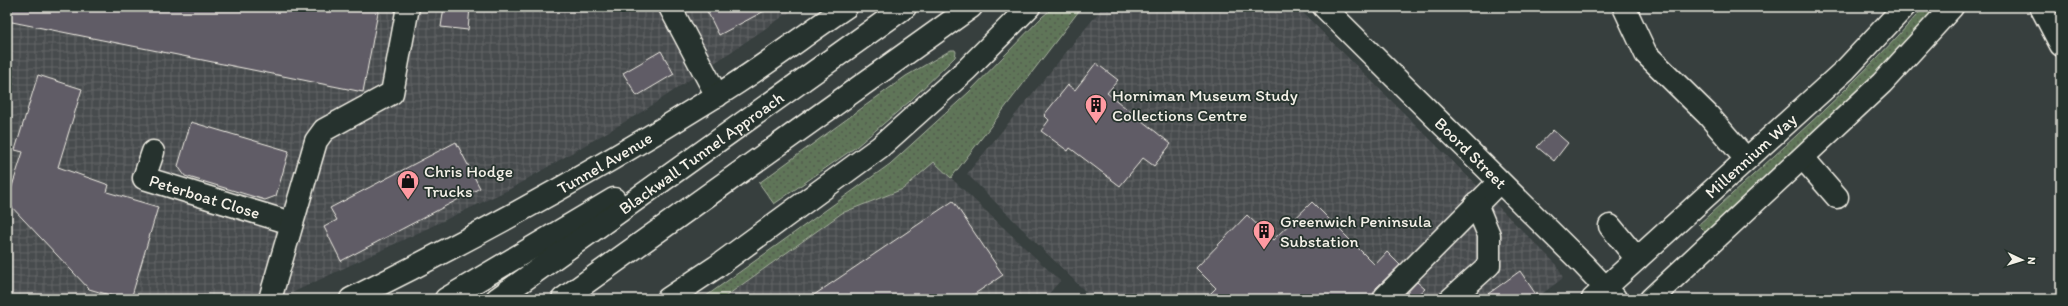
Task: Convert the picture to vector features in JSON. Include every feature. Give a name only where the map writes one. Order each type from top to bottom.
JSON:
[{"type":"main road","points":[[270,299],[310,157],[316,141],[324,130],[392,93],[408,7]]},
{"type":"main road","points":[[670,7],[717,96]]},
{"type":"main road","name":"Blackwall Tunnel Approach","points":[[497,299],[905,7]]},
{"type":"main road","points":[[563,299],[971,7]]},
{"type":"main road","points":[[668,299],[716,267],[880,147],[967,69],[1029,7]]},
{"type":"main road","name":"Boord Street","points":[[1324,7],[1499,182],[1605,295]]},
{"type":"main road","points":[[1624,7],[1646,54],[1708,115],[1746,159]]},
{"type":"main road","name":"Millennium Way","points":[[1605,295],[1637,259],[1846,69],[1904,7]]},
{"type":"main road","points":[[1651,299],[1882,83],[1952,7]]},
{"type":"main road","points":[[2041,7],[2061,46]]},
{"type":"main road","points":[[2056,7],[2061,16]]},
{"type":"main road","name":"Tunnel Avenue","points":[[351,299],[549,196],[717,96],[840,9]]},
{"type":"main road","points":[[446,299],[742,123]]},
{"type":"main road","name":"Peterboat Close","points":[[153,152],[144,178],[291,224]]},
{"type":"main road","points":[[1803,158],[1837,197]]},
{"type":"main road","points":[[1385,297],[1499,182]]},
{"type":"main road","points":[[1451,299],[1489,265],[1489,235],[1476,204]]},
{"type":"main road","points":[[1610,226],[1637,259]]},
{"type":"shaded area","points":[[7,7],[797,7],[645,110],[510,189],[279,299],[7,299]]},
{"type":"shaded area","points":[[1103,7],[1297,7],[1557,265],[1563,278],[1535,299],[1093,299],[967,174]]},
{"type":"shaded area","points":[[934,162],[1060,281],[1044,299],[722,299],[842,213],[903,189]]},
{"type":"green space","points":[[1054,7],[1082,7],[951,178],[934,162],[903,189],[842,213],[722,299],[702,299],[890,164],[969,92],[1042,17]]},
{"type":"green space","points":[[1924,7],[1938,7],[1911,37],[1825,123],[1706,233],[1698,225],[1843,92]]},
{"type":"green space","points":[[951,50],[955,50],[955,57],[909,102],[856,147],[774,204],[759,183],[906,76]]},
{"type":"building","points":[[7,7],[379,7],[363,92],[7,21]]},
{"type":"building","points":[[444,7],[470,7],[468,30],[441,27]]},
{"type":"building","points":[[705,7],[772,7],[719,35]]},
{"type":"building","points":[[661,51],[674,74],[637,96],[623,73]]},
{"type":"building","name":"Horniman Museum Study Collections Centre","points":[[1096,63],[1118,80],[1107,93],[1171,144],[1154,166],[1143,158],[1120,186],[1070,148],[1068,151],[1041,131],[1049,120],[1044,115],[1068,85],[1075,90]]},
{"type":"building","points":[[38,75],[82,89],[58,167],[109,185],[107,192],[158,207],[131,299],[123,299],[89,289],[7,202],[23,152],[15,150]]},
{"type":"building","points":[[191,122],[289,151],[276,196],[265,200],[185,176],[178,166]]},
{"type":"building","points":[[1553,130],[1568,143],[1554,161],[1537,147]]},
{"type":"building","points":[[456,142],[480,188],[341,261],[324,227],[337,220],[330,208]]},
{"type":"building","points":[[953,201],[1003,275],[967,299],[808,299]]},
{"type":"building","points":[[1312,202],[1375,265],[1387,252],[1400,265],[1376,288],[1373,299],[1205,299],[1216,288],[1196,268],[1247,215],[1273,240]]},
{"type":"building","points":[[1520,271],[1539,299],[1481,299]]},
{"type":"building","points":[[1417,282],[1425,289],[1414,299],[1401,299]]},
{"type":"place","name":"Horniman Museum Study Collections Centre","points":[[1096,124]]},
{"type":"place","name":"Chris Hodge Trucks","points":[[408,200]]},
{"type":"place","name":"Greenwich Peninsula Substation","points":[[1264,250]]}]
